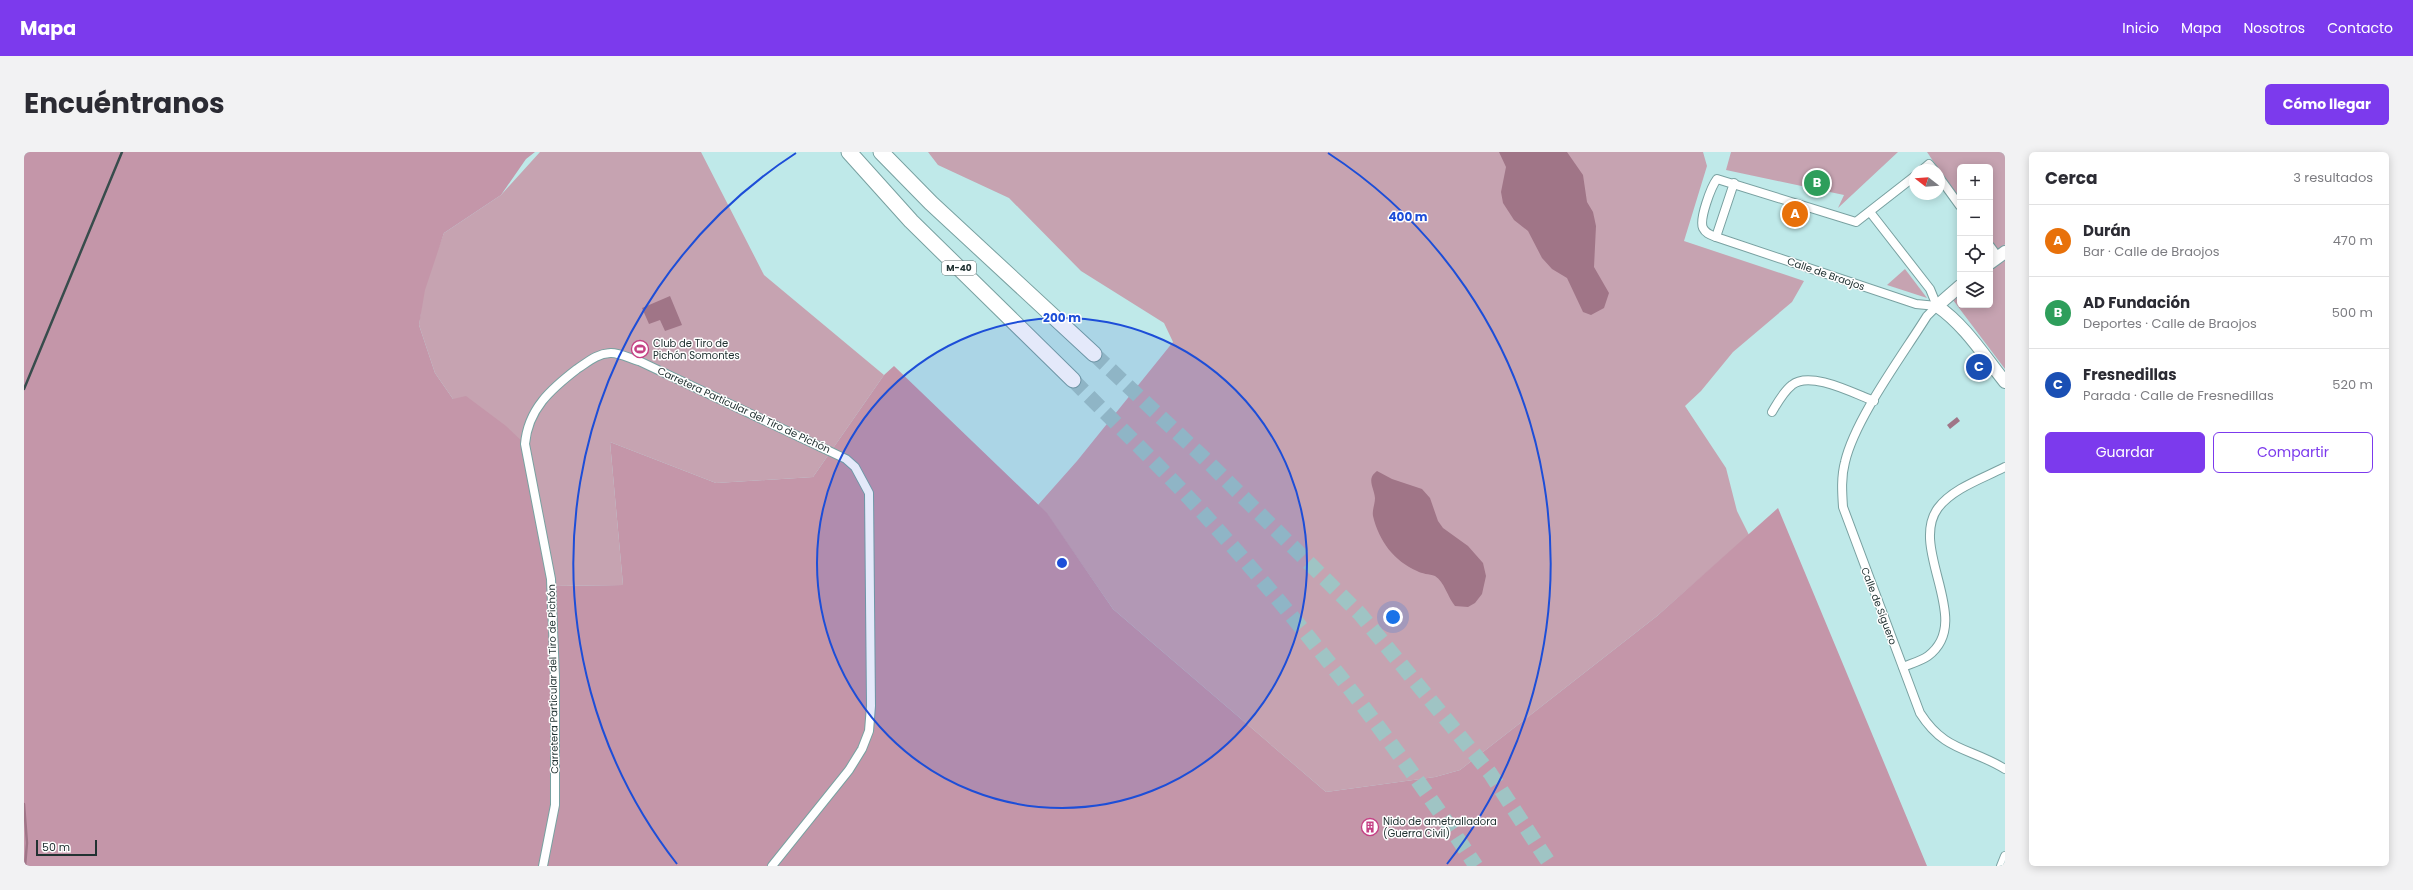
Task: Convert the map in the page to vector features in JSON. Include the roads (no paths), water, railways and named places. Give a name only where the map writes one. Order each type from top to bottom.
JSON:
[{"type":"highway","name":"M-40","points":[[849,152],[911,221],[1074,380]]},
{"type":"highway","name":"M-40","points":[[882,152],[931,203],[1094,354]]},
{"type":"street","name":"Calle de Braojos","points":[[1909,181],[1856,222],[1717,179],[1713,185],[1702,218],[1702,227],[1707,233],[1716,237],[1916,304],[1937,306]]},
{"type":"street","points":[[1716,237],[1734,184]]},
{"type":"street","points":[[1945,185],[1957,202]]},
{"type":"street","points":[[1870,212],[1930,290],[1937,306],[1948,314],[1965,332],[2005,382]]},
{"type":"street","points":[[1937,306],[1957,289]]},
{"type":"street","name":"Calle de Siguero","points":[[1937,306],[1927,316],[1853,438],[1845,462],[1841,485],[1843,507],[1920,713],[1938,736],[1949,744],[2005,769]]},
{"type":"street","name":"Carretera Particular del Tiro de Pichón","points":[[543,866],[555,804],[555,677],[550,579],[525,444],[526,429],[533,414],[553,388],[595,356],[611,353],[639,361],[846,459],[855,467],[869,493],[871,706],[869,731],[862,749],[849,770],[772,866]]},
{"type":"street","points":[[1772,412],[1780,398],[1793,384],[1804,380],[1818,380],[1874,402]]},
{"type":"street","points":[[1903,667],[1927,656],[1938,646],[1944,633],[1945,617],[1930,542],[1931,524],[1937,509],[1948,498],[2005,466]]},
{"type":"street","points":[[2001,866],[2005,856]]},
{"type":"waterway","points":[[24,804],[27,843],[25,866]]},
{"type":"tunnel","points":[[1094,354],[1205,459],[1360,614],[1490,773],[1551,866]]},
{"type":"tunnel","points":[[1073,380],[1155,462],[1202,512],[1311,640],[1380,728],[1445,819],[1476,866]]},
{"type":"railway","points":[[24,389],[122,152]]},
{"type":"place","name":"AD Fundación","points":[[1817,183]]},
{"type":"place","name":"Durán","points":[[1795,214]]},
{"type":"place","name":"Club de Tiro de Pichón Somontes","points":[[640,349]]},
{"type":"place","name":"Fresnedillas","points":[[1979,367]]},
{"type":"place","name":"Nido de ametralladora (Guerra Civil)","points":[[1370,827]]}]
